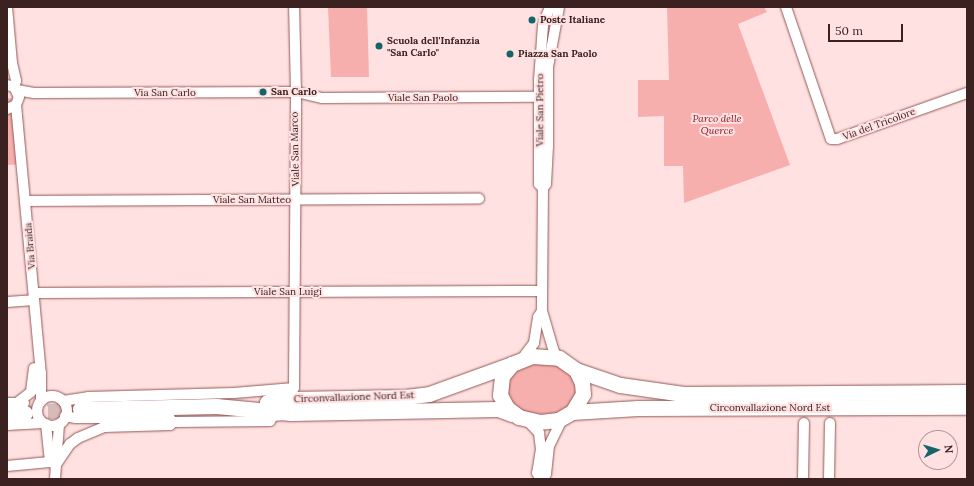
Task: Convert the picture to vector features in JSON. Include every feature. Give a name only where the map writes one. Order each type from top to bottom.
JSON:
[{"type":"main road","points":[[532,356],[559,358],[576,370],[582,383],[583,394],[567,416],[552,421],[527,420],[512,414],[503,403],[500,386],[502,376],[517,362],[532,356]]},
{"type":"main road","name":"Circonvallazione Nord Est","points":[[80,410],[216,406],[224,404],[292,400],[405,397],[429,394],[517,362]]},
{"type":"main road","name":"Circonvallazione Nord Est","points":[[576,370],[620,385],[683,394],[967,392]]},
{"type":"main road","name":"Circonvallazione Nord Est","points":[[292,400],[498,408],[512,414]]},
{"type":"main road","name":"Circonvallazione Nord Est","points":[[567,416],[638,408],[967,407]]},
{"type":"street","points":[[7,7],[12,63],[16,81],[13,88]]},
{"type":"street","name":"Viale San Marco","points":[[292,400],[296,292],[296,92],[294,7]]},
{"type":"street","name":"Viale San Pietro","points":[[543,188],[539,184],[539,97],[543,25],[550,7]]},
{"type":"street","name":"Viale San Pietro","points":[[542,311],[543,188],[548,168],[548,91],[550,48],[559,7]]},
{"type":"street","name":"Via del Tricolore","points":[[786,7],[831,139],[837,139],[967,93]]},
{"type":"street","points":[[7,73],[12,63]]},
{"type":"street","name":"Via San Carlo","points":[[13,88],[34,93],[296,92]]},
{"type":"street","name":"Via Braida","points":[[13,88],[12,106],[19,134],[41,373],[40,402],[37,413],[44,424],[55,479]]},
{"type":"street","points":[[548,91],[539,97],[543,101],[544,125],[548,130]]},
{"type":"street","name":"Viale San Paolo","points":[[296,92],[322,98],[539,97]]},
{"type":"street","name":"Via San Carlo","points":[[12,106],[34,93]]},
{"type":"street","name":"Viale San Matteo","points":[[25,201],[480,199]]},
{"type":"street","name":"Viale San Luigi","points":[[7,302],[34,296],[542,290]]},
{"type":"street","points":[[542,311],[554,352],[559,358]]},
{"type":"street","points":[[517,362],[534,343],[538,317],[542,311]]},
{"type":"street","name":"Via Braida","points":[[14,408],[31,392],[34,364],[39,357]]},
{"type":"street","name":"Via Braida","points":[[41,373],[52,396]]},
{"type":"street","points":[[14,408],[40,402],[52,396],[62,401],[139,394],[234,394],[292,400]]},
{"type":"street","points":[[7,466],[52,464],[70,444],[92,431],[104,427],[170,425],[174,422],[270,421],[273,416],[292,400]]},
{"type":"street","name":"Via Braida","points":[[51,479],[52,464],[66,409],[62,401]]},
{"type":"street","points":[[527,420],[539,433],[541,449],[537,473],[541,478],[546,474],[549,446],[567,416]]},
{"type":"street","points":[[7,425],[44,424],[75,418],[171,418],[174,422]]},
{"type":"street","points":[[804,423],[804,479]]},
{"type":"street","points":[[829,479],[830,423]]},
{"type":"green space","points":[[328,7],[367,7],[369,77],[331,77]]},
{"type":"green space","name":"Parco delle Querce","points":[[667,7],[764,7],[767,12],[738,24],[790,165],[684,203],[683,166],[664,166],[664,116],[638,117],[638,80],[669,80]]},
{"type":"green space","points":[[7,98],[20,99],[24,164],[7,165]]},
{"type":"green space","points":[[544,361],[569,370],[578,392],[573,404],[559,413],[543,417],[516,410],[506,390],[508,377],[518,367]]},
{"type":"tunnel","points":[[25,413],[80,409]]},
{"type":"place","name":"Poste Italiane","points":[[532,20]]},
{"type":"place","name":"Scuola dell'Infanzia \"San Carlo\"","points":[[379,46]]},
{"type":"place","name":"Piazza San Paolo","points":[[510,54]]},
{"type":"place","name":"San Carlo","points":[[263,92]]}]
